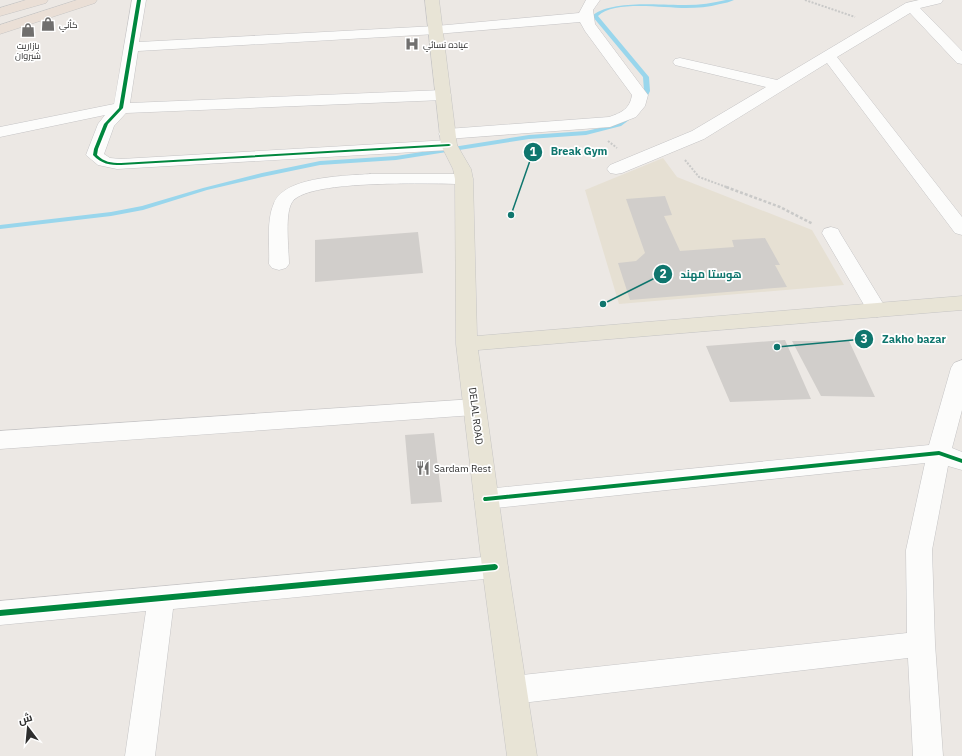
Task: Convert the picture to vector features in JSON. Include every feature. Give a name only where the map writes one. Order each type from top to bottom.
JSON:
[{"type":"highway","points":[[0,12],[41,0]]},
{"type":"highway","points":[[0,30],[90,0]]},
{"type":"main road","points":[[432,0],[448,139],[463,174]]},
{"type":"main road","name":"DELAL ROAD","points":[[463,174],[467,344],[486,499],[522,756]]},
{"type":"main road","points":[[467,344],[962,303]]},
{"type":"street","points":[[139,0],[121,108],[106,124],[96,149],[95,155],[100,161],[109,164],[448,139],[587,125],[610,122],[623,118],[634,112],[640,104],[640,95],[590,28],[585,17],[586,11],[593,0]]},
{"type":"street","points":[[616,169],[698,135],[911,6],[936,0]]},
{"type":"street","points":[[911,6],[962,60]]},
{"type":"street","points":[[131,47],[436,30],[585,17]]},
{"type":"street","points":[[829,56],[962,229]]},
{"type":"street","points":[[680,62],[781,86]]},
{"type":"street","points":[[0,132],[121,108],[443,95]]},
{"type":"street","points":[[279,264],[281,211],[286,198],[296,190],[370,180],[463,174]]},
{"type":"street","points":[[831,233],[877,310]]},
{"type":"street","points":[[928,756],[921,644],[919,550],[950,457],[962,368]]},
{"type":"street","points":[[0,440],[474,407]]},
{"type":"street","points":[[486,499],[950,457]]},
{"type":"street","points":[[0,613],[495,566]]},
{"type":"street","points":[[140,756],[161,597]]},
{"type":"street","points":[[513,690],[921,644]]},
{"type":"path","points":[[805,0],[878,25]]},
{"type":"path","points":[[587,125],[634,161]]},
{"type":"path","points":[[674,146],[699,177],[780,207],[831,233]]},
{"type":"shaded area","points":[[663,158],[677,177],[812,230],[844,285],[619,304],[585,190]]},
{"type":"building","points":[[665,196],[672,215],[664,216],[680,251],[734,247],[732,240],[765,238],[780,265],[775,265],[787,287],[630,300],[618,263],[636,261],[645,253],[626,199]]},
{"type":"building","points":[[418,232],[423,273],[315,282],[315,240]]},
{"type":"building","points":[[785,340],[811,399],[730,402],[706,346]]},
{"type":"building","points":[[792,341],[849,341],[875,397],[821,396]]},
{"type":"building","name":"Sardam Rest","points":[[434,433],[442,502],[411,504],[405,435]]},
{"type":"waterway","points":[[642,103],[647,91],[646,77],[595,16],[600,11],[619,6],[698,6],[732,0]]},
{"type":"waterway","points":[[0,227],[111,214],[143,208],[205,189],[320,163],[396,158],[529,137],[586,133],[619,125],[631,116]]},
{"type":"cycle path","points":[[139,0],[121,108],[106,124],[96,149],[95,155],[104,162],[110,164],[121,164],[449,145]]},
{"type":"cycle path","points":[[486,499],[939,453],[962,461]]},
{"type":"cycle path","points":[[0,613],[495,567]]},
{"type":"place","name":"كأني","points":[[48,24]]},
{"type":"place","name":"بازاريت شيروان","points":[[28,30]]},
{"type":"place","name":"عياده نسائي","points":[[412,44]]},
{"type":"place","name":"Break Gym","points":[[511,215]]},
{"type":"place","name":"هوستا مهند","points":[[603,304]]},
{"type":"place","name":"Zakho bazar","points":[[777,347]]},
{"type":"place","name":"Sardam Rest","points":[[423,468]]}]
